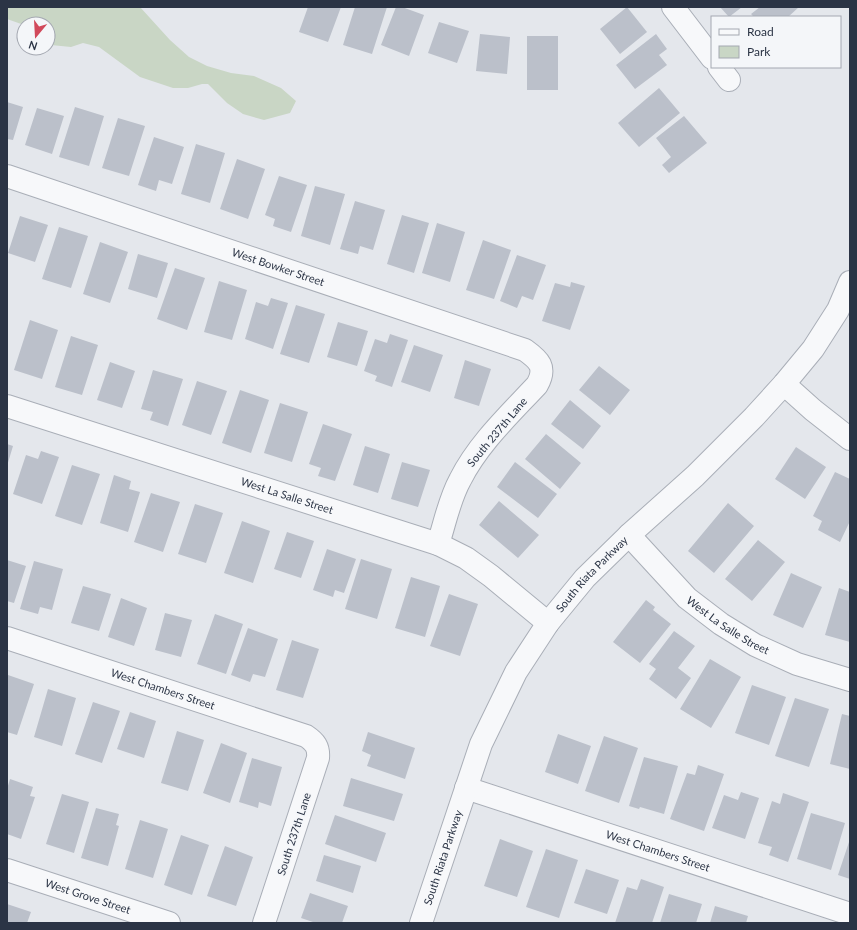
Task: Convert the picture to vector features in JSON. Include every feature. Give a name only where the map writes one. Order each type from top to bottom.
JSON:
[{"type":"street","points":[[672,7],[711,57]]},
{"type":"street","name":"West Bowker Street","points":[[7,176],[525,350],[537,359],[542,368]]},
{"type":"street","name":"South Riata Parkway","points":[[421,923],[481,744],[516,672],[548,623],[584,578],[629,535],[695,476],[754,417],[784,384],[813,349],[838,310],[850,282]]},
{"type":"street","name":"South 237th Lane","points":[[438,544],[453,496],[466,470],[476,454],[497,428],[537,385],[542,368]]},
{"type":"street","points":[[784,384],[813,410],[850,439]]},
{"type":"street","name":"West La Salle Street","points":[[7,406],[438,544],[466,558],[491,576],[548,623]]},
{"type":"street","name":"West La Salle Street","points":[[629,535],[687,598],[721,624],[755,645],[797,664],[850,680]]},
{"type":"street","name":"West Chambers Street","points":[[7,638],[306,736],[316,744]]},
{"type":"street","name":"South 237th Lane","points":[[264,923],[318,758],[319,750],[316,744]]},
{"type":"street","name":"West Chambers Street","points":[[466,788],[850,914]]},
{"type":"street","name":"West Grove Street","points":[[7,870],[169,923]]},
{"type":"green space","points":[[7,7],[140,7],[170,40],[189,57],[207,66],[231,73],[254,76],[281,88],[296,101],[290,113],[264,120],[243,114],[227,103],[208,84],[188,88],[173,88],[140,77],[99,47],[83,43],[71,47],[56,46],[56,16],[16,16],[16,22],[7,19]]},
{"type":"building","points":[[308,7],[341,7],[328,42],[299,32]]},
{"type":"building","points":[[355,7],[387,7],[372,54],[343,45]]},
{"type":"building","points":[[396,7],[402,7],[424,15],[409,56],[381,45]]},
{"type":"building","points":[[627,7],[647,32],[620,54],[600,29]]},
{"type":"building","points":[[720,7],[742,7],[730,16],[728,16]]},
{"type":"building","points":[[760,7],[799,7],[789,16],[753,16],[751,14]]},
{"type":"building","points":[[439,22],[469,31],[457,63],[428,53]]},
{"type":"building","points":[[480,34],[510,37],[507,74],[476,71]]},
{"type":"building","points":[[656,34],[667,49],[659,55],[667,65],[635,89],[616,65]]},
{"type":"building","points":[[527,36],[558,36],[558,90],[527,90]]},
{"type":"building","points":[[659,88],[680,113],[639,147],[618,123]]},
{"type":"building","points":[[7,102],[23,107],[13,140],[7,139]]},
{"type":"building","points":[[75,107],[104,116],[89,166],[59,157]]},
{"type":"building","points":[[37,108],[64,116],[52,154],[25,145]]},
{"type":"building","points":[[684,116],[707,143],[669,173],[662,165],[671,157],[656,138]]},
{"type":"building","points":[[118,118],[145,126],[129,176],[102,168]]},
{"type":"building","points":[[154,137],[184,147],[172,184],[159,180],[156,191],[138,185]]},
{"type":"building","points":[[196,144],[225,153],[210,203],[181,194]]},
{"type":"building","points":[[237,159],[265,169],[248,219],[220,209]]},
{"type":"building","points":[[279,176],[307,185],[291,232],[273,226],[275,219],[265,215]]},
{"type":"building","points":[[315,186],[345,194],[330,245],[301,236]]},
{"type":"building","points":[[355,201],[385,210],[373,250],[360,246],[358,254],[340,249]]},
{"type":"building","points":[[402,215],[429,223],[414,273],[387,264]]},
{"type":"building","points":[[20,216],[48,225],[35,262],[8,253]]},
{"type":"building","points":[[437,223],[465,232],[450,282],[422,273]]},
{"type":"building","points":[[59,227],[88,236],[71,288],[42,279]]},
{"type":"building","points":[[483,240],[511,250],[494,299],[466,290]]},
{"type":"building","points":[[100,242],[128,252],[110,303],[83,294]]},
{"type":"building","points":[[138,254],[168,263],[157,298],[128,289]]},
{"type":"building","points":[[517,255],[546,265],[533,300],[522,296],[517,308],[500,301]]},
{"type":"building","points":[[175,268],[205,278],[187,330],[157,319]]},
{"type":"building","points":[[219,281],[247,290],[232,340],[204,332]]},
{"type":"building","points":[[571,282],[585,286],[570,330],[542,321],[555,283],[570,287]]},
{"type":"building","points":[[271,298],[288,303],[273,349],[245,339],[256,302],[268,306]]},
{"type":"building","points":[[296,305],[325,314],[309,363],[280,354]]},
{"type":"building","points":[[30,320],[58,330],[42,379],[14,370]]},
{"type":"building","points":[[338,322],[368,331],[357,366],[327,357]]},
{"type":"building","points":[[390,334],[408,340],[392,387],[375,381],[377,376],[364,371],[375,339],[387,343]]},
{"type":"building","points":[[71,336],[98,345],[82,395],[55,387]]},
{"type":"building","points":[[414,345],[443,355],[430,392],[401,382]]},
{"type":"building","points":[[465,360],[491,369],[479,406],[454,398]]},
{"type":"building","points":[[110,362],[135,371],[122,408],[97,400]]},
{"type":"building","points":[[599,366],[630,390],[610,415],[579,390]]},
{"type":"building","points":[[153,370],[183,379],[168,426],[150,420],[153,412],[141,409]]},
{"type":"building","points":[[197,381],[227,391],[211,435],[182,425]]},
{"type":"building","points":[[240,390],[269,400],[251,453],[222,443]]},
{"type":"building","points":[[570,400],[601,426],[583,449],[551,424]]},
{"type":"building","points":[[280,403],[308,412],[292,462],[264,453]]},
{"type":"building","points":[[323,424],[352,434],[335,481],[318,476],[321,468],[309,464]]},
{"type":"building","points":[[546,434],[581,463],[560,489],[525,459]]},
{"type":"building","points":[[7,444],[13,446],[7,466]]},
{"type":"building","points":[[365,446],[390,454],[378,493],[353,485]]},
{"type":"building","points":[[796,447],[826,467],[805,499],[775,479]]},
{"type":"building","points":[[41,451],[59,457],[42,504],[13,494],[26,455],[38,459]]},
{"type":"building","points":[[402,462],[430,470],[418,507],[391,499]]},
{"type":"building","points":[[515,462],[557,494],[538,518],[497,487]]},
{"type":"building","points":[[72,465],[100,474],[82,525],[55,516]]},
{"type":"building","points":[[835,472],[850,479],[850,521],[840,542],[818,530],[822,521],[813,516]]},
{"type":"building","points":[[114,475],[131,481],[129,489],[140,492],[128,532],[100,523]]},
{"type":"building","points":[[151,493],[180,502],[163,552],[134,542]]},
{"type":"building","points":[[499,501],[539,535],[518,558],[479,525]]},
{"type":"building","points":[[728,503],[754,526],[714,573],[688,551]]},
{"type":"building","points":[[195,504],[223,513],[206,563],[178,554]]},
{"type":"building","points":[[242,521],[270,531],[253,583],[224,573]]},
{"type":"building","points":[[287,532],[314,541],[301,578],[274,569]]},
{"type":"building","points":[[758,540],[785,562],[752,601],[725,579]]},
{"type":"building","points":[[327,549],[356,559],[344,593],[335,590],[333,597],[313,590]]},
{"type":"building","points":[[361,559],[392,569],[377,619],[345,609]]},
{"type":"building","points":[[7,560],[26,566],[14,603],[7,601]]},
{"type":"building","points":[[34,561],[63,569],[52,610],[40,607],[38,614],[20,609]]},
{"type":"building","points":[[791,573],[822,587],[803,628],[773,615]]},
{"type":"building","points":[[411,577],[440,586],[425,637],[395,628]]},
{"type":"building","points":[[83,586],[111,594],[99,631],[71,623]]},
{"type":"building","points":[[839,588],[850,592],[850,642],[825,635]]},
{"type":"building","points":[[449,594],[478,604],[460,656],[430,646]]},
{"type":"building","points":[[121,598],[147,608],[134,646],[108,637]]},
{"type":"building","points":[[646,600],[655,607],[653,610],[671,624],[640,663],[613,642]]},
{"type":"building","points":[[165,613],[192,620],[181,657],[155,650]]},
{"type":"building","points":[[215,614],[243,624],[226,674],[197,664]]},
{"type":"building","points":[[248,628],[278,639],[265,677],[253,674],[250,682],[231,675]]},
{"type":"building","points":[[674,631],[695,646],[678,668],[691,678],[676,699],[649,679],[656,669],[649,664]]},
{"type":"building","points":[[292,640],[319,649],[303,698],[276,690]]},
{"type":"building","points":[[710,659],[741,677],[711,728],[680,709]]},
{"type":"building","points":[[8,675],[34,684],[17,735],[7,732]]},
{"type":"building","points":[[752,685],[786,697],[769,745],[735,733]]},
{"type":"building","points":[[48,689],[76,698],[62,746],[34,737]]},
{"type":"building","points":[[795,698],[829,709],[809,767],[775,756]]},
{"type":"building","points":[[93,702],[120,711],[102,763],[75,754]]},
{"type":"building","points":[[130,712],[156,721],[144,758],[117,749]]},
{"type":"building","points":[[842,714],[850,716],[850,769],[830,764]]},
{"type":"building","points":[[177,731],[204,740],[188,791],[161,783]]},
{"type":"building","points":[[368,732],[415,748],[405,779],[367,766],[371,755],[362,751]]},
{"type":"building","points":[[558,734],[591,746],[578,784],[545,772]]},
{"type":"building","points":[[604,736],[638,748],[619,803],[585,791]]},
{"type":"building","points":[[221,743],[247,753],[230,803],[203,793]]},
{"type":"building","points":[[644,757],[678,766],[664,814],[640,807],[639,809],[629,806]]},
{"type":"building","points":[[252,758],[282,767],[271,806],[259,802],[258,808],[239,802]]},
{"type":"building","points":[[698,765],[724,774],[704,831],[670,819],[687,773],[695,775]]},
{"type":"building","points":[[351,778],[403,794],[394,821],[343,806]]},
{"type":"building","points":[[10,779],[33,787],[30,796],[35,797],[21,839],[7,834],[7,789]]},
{"type":"building","points":[[741,792],[759,798],[745,839],[712,828],[724,795],[738,800]]},
{"type":"building","points":[[783,793],[809,802],[788,862],[769,855],[772,847],[758,843],[772,801],[780,804]]},
{"type":"building","points":[[62,794],[89,802],[74,853],[46,844]]},
{"type":"building","points":[[96,808],[119,814],[116,825],[119,826],[108,866],[81,858]]},
{"type":"building","points":[[811,813],[845,823],[831,870],[797,859]]},
{"type":"building","points":[[335,815],[386,833],[376,862],[325,844]]},
{"type":"building","points":[[140,820],[168,829],[153,878],[125,869]]},
{"type":"building","points":[[181,835],[209,845],[192,895],[164,885]]},
{"type":"building","points":[[500,839],[533,851],[517,897],[484,886]]},
{"type":"building","points":[[850,839],[850,879],[838,875]]},
{"type":"building","points":[[225,846],[253,857],[236,906],[207,896]]},
{"type":"building","points":[[546,849],[578,860],[559,918],[526,907]]},
{"type":"building","points":[[324,855],[361,866],[353,893],[316,881]]},
{"type":"building","points":[[586,869],[619,880],[607,914],[574,903]]},
{"type":"building","points":[[641,879],[664,887],[652,923],[615,923],[627,887],[637,890]]},
{"type":"building","points":[[310,893],[348,906],[342,923],[316,923],[301,918]]},
{"type":"building","points":[[669,894],[702,904],[696,923],[660,923]]},
{"type":"building","points":[[7,904],[31,912],[27,923],[7,923]]},
{"type":"building","points":[[715,906],[748,916],[746,923],[710,923]]}]
